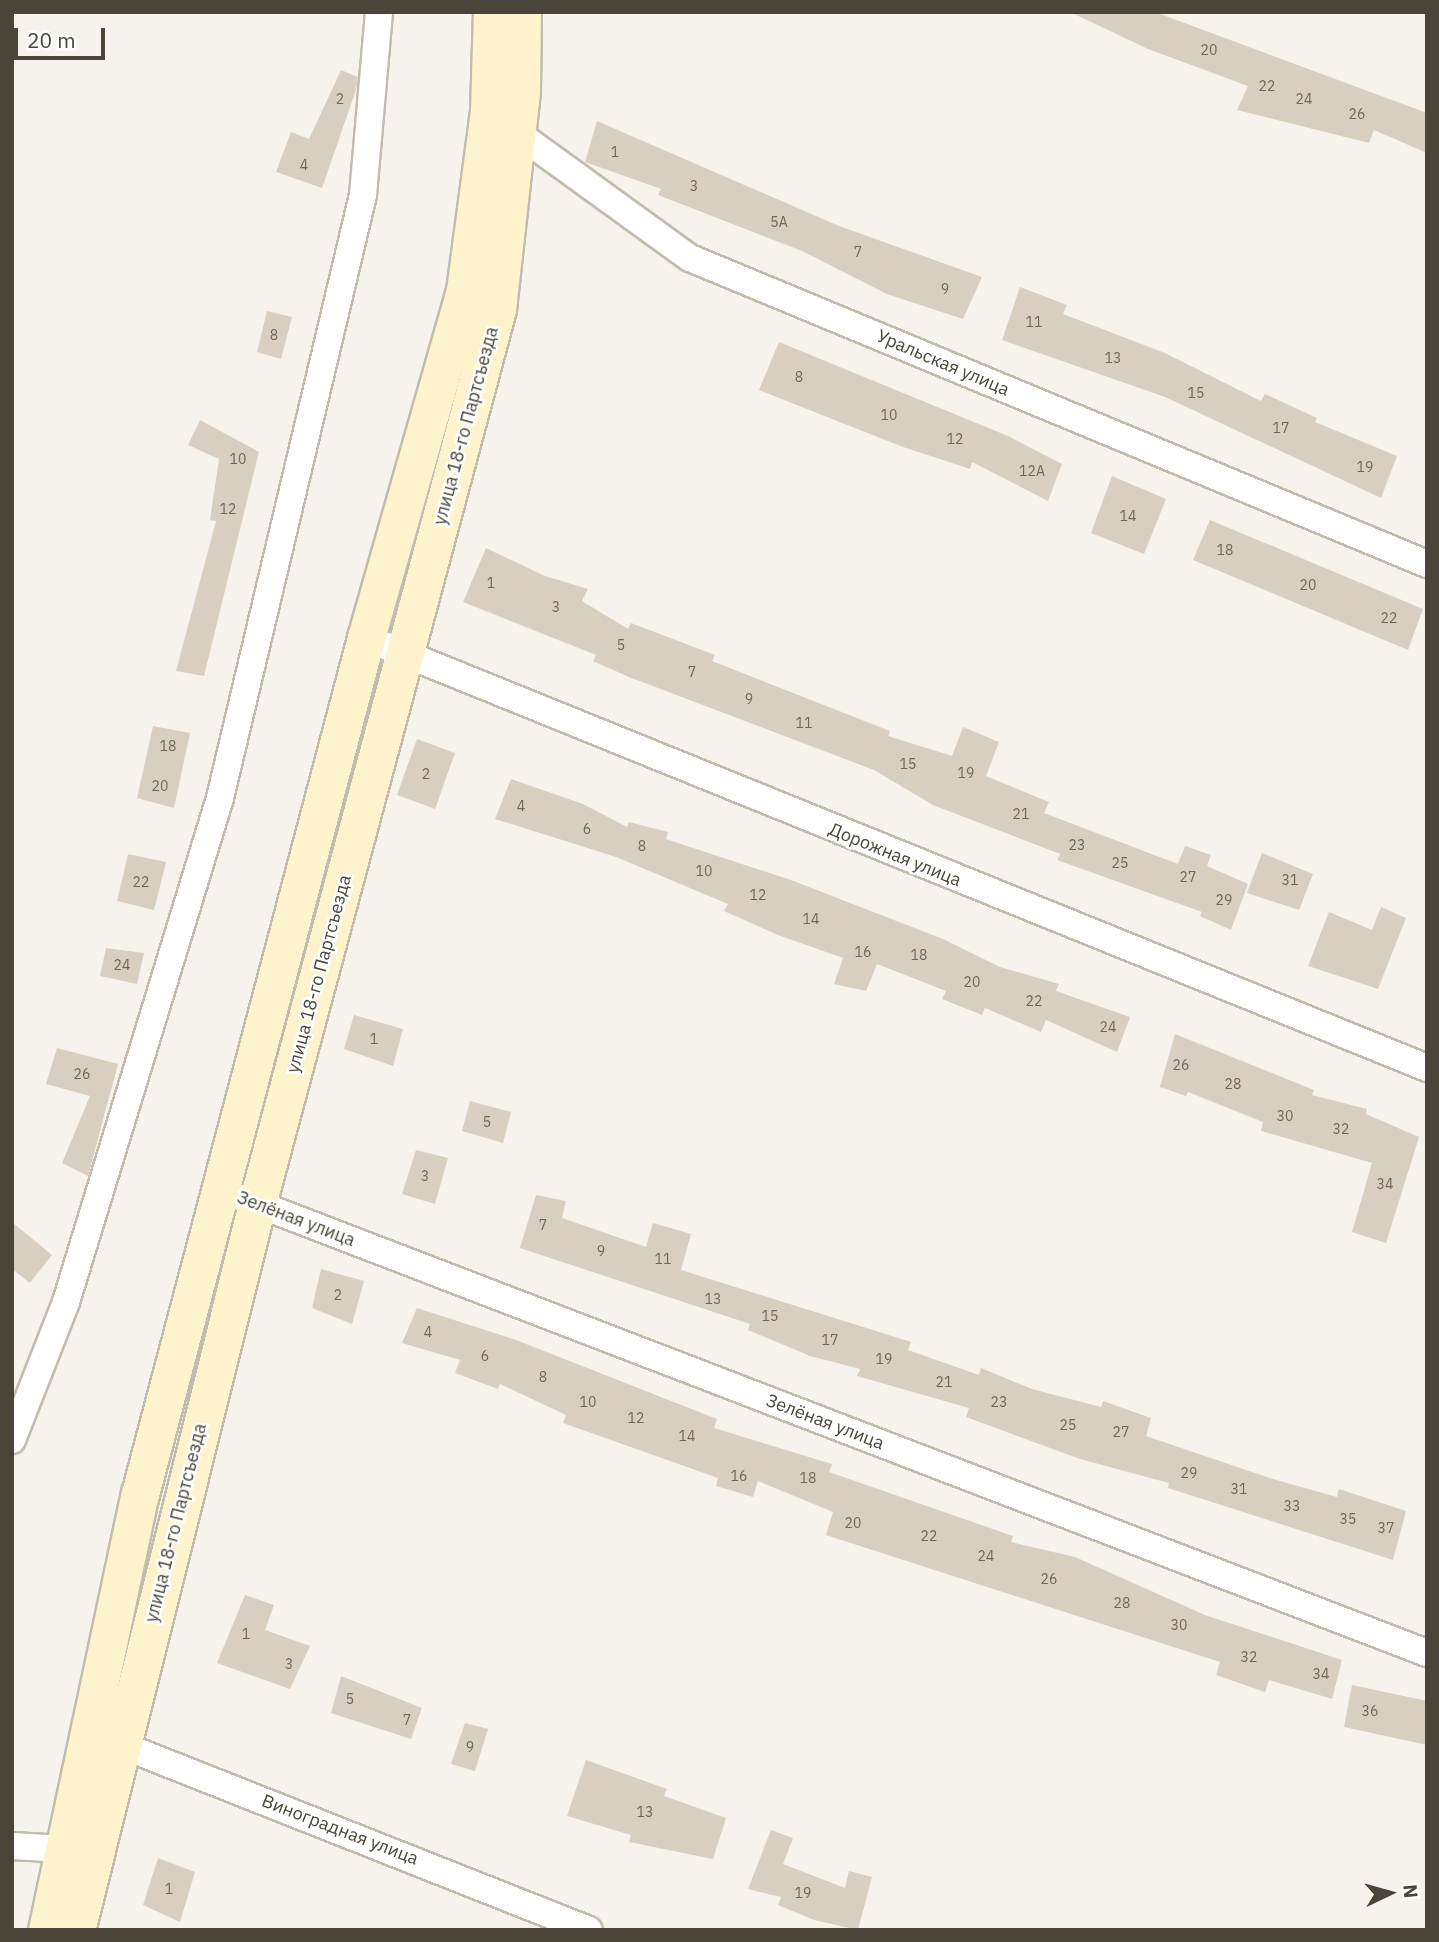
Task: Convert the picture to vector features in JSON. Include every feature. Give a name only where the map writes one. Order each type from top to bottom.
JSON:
[{"type":"main road","name":"улица 18-го Партсъезда","points":[[241,1198],[366,638],[465,291],[489,111],[492,12]]},
{"type":"main road","name":"улица 18-го Партсъезда","points":[[76,1930],[140,1494],[241,1198],[404,658],[497,309],[517,134],[522,12]]},
{"type":"main road","name":"улица 18-го Партсъезда","points":[[47,1930],[65,1849],[106,1739]]},
{"type":"street","points":[[12,1440],[66,1302],[220,798],[363,195],[379,12]]},
{"type":"street","name":"Уральская улица","points":[[489,111],[690,258],[1427,564]]},
{"type":"street","name":"Дорожная улица","points":[[366,638],[404,658],[1427,1068]]},
{"type":"street","name":"Зелёная улица","points":[[241,1198],[1427,1653]]},
{"type":"street","name":"Виноградная улица","points":[[106,1739],[589,1930]]},
{"type":"street","points":[[12,1846],[65,1849]]},
{"type":"building","points":[[1070,12],[1155,12],[1427,113],[1427,153],[1374,130],[1369,143],[1237,110],[1248,86],[1148,49]]},
{"type":"building","points":[[341,70],[358,77],[356,90],[322,188],[276,172],[291,132],[309,139]]},
{"type":"building","points":[[597,121],[839,226],[982,277],[963,319],[887,294],[802,251],[658,195],[661,189],[585,162]]},
{"type":"building","points":[[1020,287],[1067,305],[1063,314],[1165,353],[1261,401],[1265,394],[1317,418],[1315,422],[1397,456],[1381,498],[1165,397],[1002,340]]},
{"type":"building","points":[[267,311],[292,317],[281,359],[257,352]]},
{"type":"building","points":[[779,342],[1008,436],[1062,464],[1048,501],[972,462],[970,469],[903,447],[759,390]]},
{"type":"building","points":[[200,420],[259,452],[204,676],[176,671],[216,521],[210,520],[219,459],[188,445]]},
{"type":"building","points":[[1112,476],[1166,499],[1144,554],[1091,533]]},
{"type":"building","points":[[1210,520],[1423,609],[1408,650],[1193,560]]},
{"type":"building","points":[[486,548],[545,576],[588,589],[582,601],[628,629],[631,623],[715,655],[712,661],[890,731],[888,736],[952,756],[963,727],[999,742],[986,776],[1049,802],[1044,813],[1178,864],[1185,846],[1211,855],[1207,866],[1248,884],[1231,930],[1200,916],[1202,912],[1057,860],[1060,854],[933,805],[874,770],[629,677],[593,661],[596,655],[463,602]]},
{"type":"building","points":[[153,726],[190,733],[174,808],[137,798]]},
{"type":"building","points":[[417,739],[455,753],[435,809],[397,795]]},
{"type":"building","points":[[511,779],[583,804],[627,827],[629,822],[668,832],[666,839],[791,880],[943,939],[1000,967],[1059,984],[1056,991],[1130,1017],[1117,1052],[1046,1020],[1041,1032],[985,1008],[982,1015],[942,999],[946,991],[877,964],[866,991],[834,984],[843,958],[778,935],[724,911],[728,904],[616,857],[495,819]]},
{"type":"building","points":[[1262,853],[1313,874],[1299,910],[1247,893]]},
{"type":"building","points":[[128,854],[166,862],[154,910],[117,901]]},
{"type":"building","points":[[1381,907],[1406,918],[1378,989],[1308,966],[1329,912],[1372,930]]},
{"type":"building","points":[[106,948],[144,953],[137,984],[100,976]]},
{"type":"building","points":[[354,1015],[403,1029],[393,1066],[344,1049]]},
{"type":"building","points":[[1175,1034],[1314,1090],[1312,1095],[1367,1109],[1366,1114],[1419,1137],[1386,1243],[1352,1232],[1372,1163],[1261,1131],[1263,1122],[1188,1092],[1186,1096],[1160,1087]]},
{"type":"building","points":[[57,1048],[118,1064],[88,1176],[62,1163],[90,1096],[46,1084]]},
{"type":"building","points":[[470,1101],[511,1112],[503,1143],[462,1131]]},
{"type":"building","points":[[416,1150],[448,1158],[435,1204],[402,1194]]},
{"type":"building","points":[[536,1195],[566,1201],[562,1218],[646,1247],[653,1223],[691,1234],[681,1270],[911,1342],[908,1350],[979,1375],[981,1368],[1032,1389],[1101,1407],[1103,1401],[1151,1418],[1146,1436],[1273,1479],[1337,1497],[1339,1489],[1406,1511],[1393,1560],[1168,1488],[1169,1483],[1080,1459],[966,1417],[969,1408],[857,1376],[860,1369],[810,1356],[748,1330],[750,1324],[520,1248]]},
{"type":"building","points":[[12,1222],[52,1255],[30,1283],[12,1269]]},
{"type":"building","points":[[321,1269],[364,1281],[352,1324],[312,1308]]},
{"type":"building","points":[[417,1308],[516,1340],[717,1419],[714,1428],[832,1464],[829,1472],[1013,1536],[1011,1542],[1075,1557],[1205,1615],[1342,1660],[1332,1699],[1269,1680],[1265,1692],[1216,1675],[1220,1662],[826,1535],[833,1512],[758,1481],[753,1497],[716,1486],[718,1478],[563,1423],[566,1415],[500,1384],[498,1389],[455,1373],[460,1360],[402,1343]]},
{"type":"building","points":[[245,1595],[274,1605],[265,1630],[310,1646],[290,1689],[217,1663]]},
{"type":"building","points":[[341,1676],[422,1708],[411,1739],[331,1713]]},
{"type":"building","points":[[1352,1685],[1427,1701],[1427,1745],[1344,1727]]},
{"type":"building","points":[[465,1723],[488,1729],[475,1771],[451,1764]]},
{"type":"building","points":[[586,1760],[667,1789],[664,1796],[726,1818],[713,1859],[629,1842],[631,1835],[567,1816]]},
{"type":"building","points":[[771,1830],[793,1838],[783,1864],[845,1888],[849,1871],[872,1877],[858,1930],[814,1920],[778,1905],[781,1897],[748,1889]]},
{"type":"building","points":[[158,1858],[195,1872],[180,1922],[143,1905]]}]
